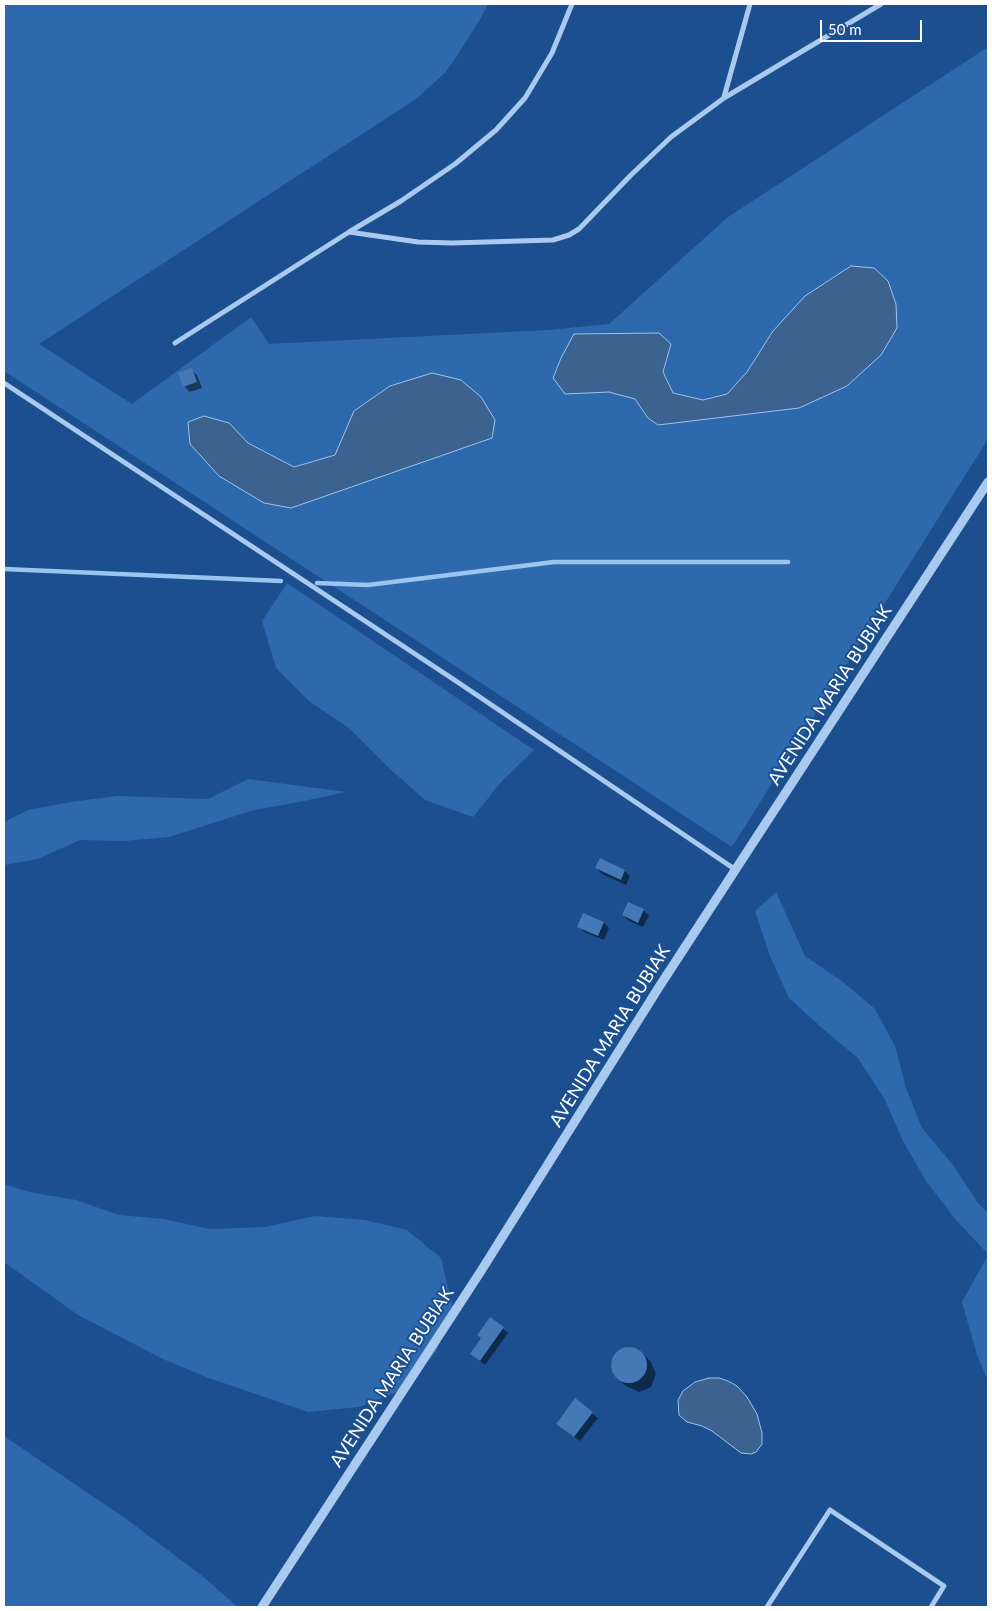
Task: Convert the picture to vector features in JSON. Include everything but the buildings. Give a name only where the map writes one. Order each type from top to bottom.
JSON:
[{"type":"street","points":[[175,343],[401,201],[455,164],[496,130],[525,98],[552,52],[572,4]]},
{"type":"street","points":[[724,98],[750,4]]},
{"type":"street","points":[[349,232],[408,241],[452,243],[553,240],[569,235],[583,225],[631,174],[671,137],[724,98],[881,4]]},
{"type":"street","points":[[4,383],[736,870]]},
{"type":"street","name":"AVENIDA MARIA BUBIAK","points":[[262,1607],[481,1270],[659,987],[988,482]]},
{"type":"street","points":[[768,1607],[830,1510],[944,1586],[930,1607]]},
{"type":"shaded area","points":[[4,4],[488,4],[445,73],[416,99],[39,344],[132,404],[251,317],[269,344],[548,330],[609,324],[728,217],[988,47],[988,439],[732,847],[4,371]]},
{"type":"shaded area","points":[[851,266],[874,268],[888,281],[896,304],[897,328],[881,355],[847,386],[799,408],[658,425],[648,418],[635,399],[609,392],[565,394],[553,378],[574,334],[659,333],[671,344],[663,372],[673,393],[703,400],[727,394],[747,372],[773,331],[805,296]]},
{"type":"shaded area","points":[[432,373],[461,380],[481,397],[495,420],[492,438],[291,508],[264,503],[219,476],[190,444],[188,422],[204,416],[229,423],[248,443],[294,467],[335,455],[354,411],[390,386]]},
{"type":"shaded area","points":[[287,583],[534,750],[502,781],[473,817],[425,800],[389,768],[349,728],[309,701],[276,668],[262,621]]},
{"type":"shaded area","points":[[248,779],[346,792],[254,810],[169,837],[124,841],[80,840],[38,859],[4,865],[4,822],[28,810],[117,796],[208,799]]},
{"type":"shaded area","points":[[776,892],[805,956],[843,982],[875,1009],[895,1046],[906,1088],[922,1128],[953,1165],[978,1203],[988,1213],[988,1254],[956,1220],[926,1181],[903,1141],[885,1100],[858,1058],[789,998],[770,956],[755,911]]},
{"type":"shaded area","points":[[4,1184],[29,1192],[76,1200],[119,1215],[164,1219],[210,1229],[265,1227],[315,1216],[365,1220],[407,1230],[441,1258],[453,1308],[436,1352],[402,1390],[359,1407],[308,1412],[206,1377],[163,1359],[78,1315],[4,1262]]},
{"type":"shaded area","points":[[988,1255],[988,1381],[977,1355],[962,1302]]},
{"type":"shaded area","points":[[709,1378],[719,1378],[728,1381],[737,1386],[747,1397],[757,1414],[762,1433],[762,1444],[756,1452],[751,1454],[741,1453],[712,1431],[687,1422],[679,1415],[678,1400],[683,1391],[695,1382]]},
{"type":"shaded area","points":[[4,1436],[125,1518],[201,1575],[238,1607],[4,1607]]},
{"type":"waterway","points":[[317,583],[368,585],[554,562],[788,562]]},
{"type":"waterway","points":[[4,569],[281,581]]}]
